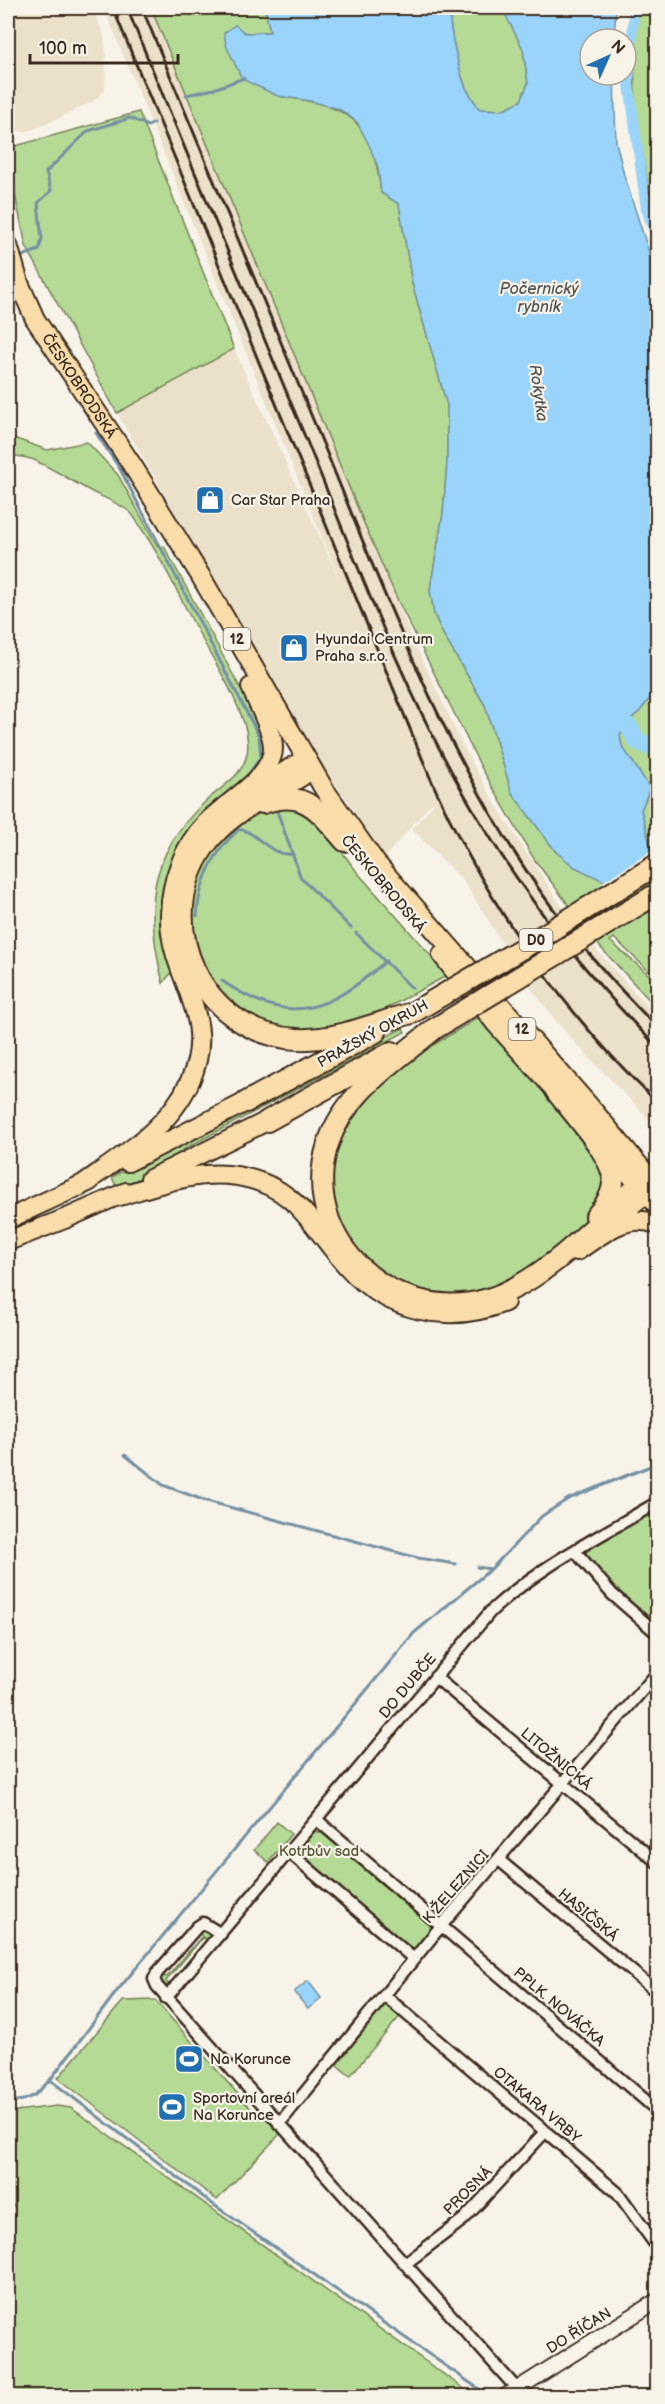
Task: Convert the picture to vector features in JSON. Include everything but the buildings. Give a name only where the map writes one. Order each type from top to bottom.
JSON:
[{"type":"highway","points":[[303,767],[226,822],[209,841],[194,864],[185,891],[183,908],[183,932],[189,956],[201,982],[214,998],[237,1019],[270,1035],[296,1039],[328,1037],[405,1016]]},
{"type":"highway","points":[[226,822],[266,802],[296,798],[314,807],[345,841]]},
{"type":"highway","name":"PRAŽSKÝ OKRUH","points":[[246,1102],[405,1016],[526,946],[657,864]]},
{"type":"highway","name":"PRAŽSKÝ OKRUH","points":[[267,1121],[417,1041],[657,893]]},
{"type":"highway","points":[[417,1041],[355,1098],[340,1119],[328,1143],[323,1179],[325,1202],[336,1233],[350,1257],[374,1280],[397,1293],[420,1302],[452,1305],[475,1302],[503,1293],[533,1276],[584,1236],[651,1189]]},
{"type":"highway","points":[[533,1276],[595,1218],[608,1198],[613,1184],[611,1170],[604,1156],[556,1091]]},
{"type":"main road","name":"ČESKOBRODSKÁ","points":[[8,245],[19,283],[35,319],[134,468],[200,575],[345,841],[433,943],[496,1024],[556,1091],[651,1189]]},
{"type":"main road","name":"ČESKOBRODSKÁ","points":[[166,521],[191,579],[251,687],[303,767],[376,863],[584,1100],[651,1189]]},
{"type":"main road","points":[[8,1220],[79,1186],[159,1127],[178,1103],[195,1069],[200,1042],[198,1017],[172,944],[170,904],[180,864],[193,840],[206,823],[262,774],[270,760],[272,740],[251,687]]},
{"type":"main road","points":[[206,823],[303,767]]},
{"type":"main road","name":"PRAŽSKÝ OKRUH","points":[[79,1186],[246,1102]]},
{"type":"main road","name":"PRAŽSKÝ OKRUH","points":[[116,1197],[267,1121]]},
{"type":"main road","points":[[8,1241],[116,1197],[204,1175],[237,1176],[262,1183],[283,1193],[303,1210],[338,1256],[371,1288],[397,1303],[433,1313],[473,1312],[504,1303],[534,1286],[651,1189]]},
{"type":"main road","points":[[576,1252],[626,1221],[642,1219],[657,1225]]},
{"type":"street","name":"DO DUBČE","points":[[166,1998],[435,1677],[503,1600],[546,1569],[657,1502]]},
{"type":"street","points":[[575,1551],[612,1594],[657,1634]]},
{"type":"street","name":"K ŽELEZNICI","points":[[279,2124],[441,1926],[657,1672]]},
{"type":"street","name":"LITOŽNICKÁ","points":[[435,1677],[657,1863]]},
{"type":"street","name":"PPLK. NOVÁČKA","points":[[316,1819],[657,2111]]},
{"type":"street","points":[[289,1852],[414,1959]]},
{"type":"street","name":"HASIČSKÁ","points":[[499,1860],[657,1993]]},
{"type":"street","points":[[221,1934],[203,1923],[164,1965],[154,1979],[166,1998],[405,2264],[512,2393]]},
{"type":"street","name":"OTAKARA VRBY","points":[[385,1996],[618,2193],[657,2248]]},
{"type":"street","name":"PROSNÁ","points":[[405,2264],[464,2218],[544,2132]]},
{"type":"street","name":"DO ŘÍČAN","points":[[512,2393],[657,2300]]},
{"type":"shaded area","points":[[8,8],[92,8],[103,33],[106,52],[105,90],[92,102],[44,125],[25,132],[8,130]]},
{"type":"shaded area","points":[[104,8],[151,8],[413,640],[462,744],[497,807],[558,901],[598,952],[657,1017],[657,1127],[575,1043],[553,1017],[528,984],[464,882],[412,829],[433,805],[432,802],[385,857],[322,764],[117,413],[234,349],[342,586]]},
{"type":"green space","points":[[151,8],[265,8],[270,32],[245,33],[278,96],[323,105],[340,111],[353,120],[363,131],[371,147],[381,192],[399,204],[412,283],[447,405],[447,462],[443,514],[430,590],[434,614],[444,636],[485,705],[512,793],[556,852],[649,840],[641,810],[650,788],[622,746],[620,736],[625,724],[640,711],[657,689],[657,979],[614,938],[610,941],[657,982],[657,1008],[601,948],[534,859],[481,767],[398,601],[366,528]]},
{"type":"green space","points":[[451,8],[503,8],[523,49],[528,83],[521,101],[502,110],[479,109],[466,88],[460,71],[450,24]]},
{"type":"green space","points":[[634,8],[657,8],[657,228],[646,209],[649,192],[635,111],[635,87],[638,87],[638,27],[634,27]]},
{"type":"green space","points":[[139,112],[234,349],[117,413],[26,246],[8,162],[8,148]]},
{"type":"green space","points":[[8,436],[47,450],[87,442],[118,475],[157,545],[164,546],[259,723],[264,739],[266,751],[260,767],[244,782],[213,804],[195,822],[181,840],[172,860],[163,903],[167,949],[172,972],[163,983],[157,956],[153,908],[155,885],[161,864],[171,842],[186,822],[241,769],[248,750],[244,723],[228,686],[164,565],[132,514],[35,460],[8,454]]},
{"type":"green space","points":[[281,804],[313,813],[357,872],[448,975],[385,1009],[383,1013],[337,1027],[313,1031],[289,1031],[269,1026],[221,996],[207,973],[196,947],[191,920],[194,895],[202,870],[215,849],[233,830],[255,814]]},
{"type":"green space","points":[[479,1017],[586,1139],[607,1180],[590,1217],[541,1262],[490,1291],[438,1297],[386,1281],[348,1242],[332,1205],[330,1167],[349,1113],[412,1054],[415,1056]]},
{"type":"green space","points":[[403,1028],[405,1032],[182,1150],[185,1156],[117,1189],[112,1177]]},
{"type":"green space","points":[[657,1509],[657,1624],[606,1579],[589,1559],[586,1551]]},
{"type":"green space","points":[[277,1822],[291,1834],[268,1862],[254,1850]]},
{"type":"green space","name":"Kotrbův sad","points":[[313,1831],[322,1833],[434,1929],[414,1952],[302,1857],[299,1848]]},
{"type":"green space","points":[[202,1927],[213,1935],[210,1943],[203,1937],[166,1981],[171,1989],[165,1987],[159,1979],[161,1976],[167,1977],[202,1936],[196,1931]]},
{"type":"green space","name":"Sportovní areál Na Korunce","points":[[155,2000],[259,2118],[264,2114],[281,2133],[217,2200],[58,2078],[123,2001]]},
{"type":"green space","points":[[386,2003],[401,2015],[350,2076],[338,2066],[336,2061]]},
{"type":"green space","points":[[57,2106],[71,2108],[474,2396],[16,2396],[8,2390],[8,2202],[15,2207],[8,2200],[8,2112]]},
{"type":"water","name":"Počernický rybník","points":[[265,8],[451,8],[452,35],[466,88],[479,109],[502,110],[521,101],[528,83],[523,49],[502,8],[616,8],[615,27],[578,27],[578,87],[614,87],[616,142],[624,175],[658,280],[657,689],[640,711],[625,724],[620,736],[622,746],[650,788],[641,810],[649,840],[651,859],[614,886],[575,867],[556,852],[512,793],[485,705],[444,636],[434,614],[430,590],[443,514],[447,462],[447,405],[412,283],[399,204],[381,193],[378,168],[357,122],[339,109],[278,96],[242,79],[226,45],[224,33],[235,25],[245,33],[270,32]]},
{"type":"water","points":[[308,1981],[321,1998],[308,2009],[294,1992]]},
{"type":"pier","points":[[653,850],[654,859],[614,889],[601,883]]},
{"type":"waterway","points":[[634,8],[629,84],[646,209],[658,242]]},
{"type":"waterway","points":[[186,95],[214,89],[244,78]]},
{"type":"waterway","points":[[20,257],[39,250],[42,239],[38,203],[51,191],[46,172],[88,131],[130,118],[148,126],[154,123]]},
{"type":"waterway","points":[[96,433],[120,469],[259,736],[261,756],[251,771]]},
{"type":"waterway","name":"Rokytka","points":[[602,719],[617,719],[629,727],[637,741],[658,750]]},
{"type":"waterway","points":[[277,811],[301,878],[351,928]]},
{"type":"waterway","points":[[197,916],[208,869],[221,849],[238,830],[250,833],[276,851],[293,854]]},
{"type":"waterway","points":[[356,933],[412,988]]},
{"type":"waterway","points":[[222,981],[268,1005],[288,1009],[307,1008],[345,993],[386,961]]},
{"type":"waterway","points":[[125,1455],[163,1485],[203,1500],[418,1558],[456,1564]]},
{"type":"waterway","points":[[8,2102],[24,2100],[35,2095],[50,2080],[117,1991],[414,1633],[491,1569],[542,1516],[568,1499],[658,1463]]},
{"type":"waterway","points":[[477,1567],[491,1569]]},
{"type":"waterway","points":[[50,2080],[214,2205],[489,2396]]},
{"type":"railway","points":[[113,8],[429,775],[451,821],[500,908],[557,991],[588,1030],[658,1103]]},
{"type":"railway","points":[[127,8],[377,614],[437,743],[480,821],[525,890],[575,956],[658,1048]]},
{"type":"railway","points":[[142,8],[397,624],[451,741],[515,853],[551,906],[603,969],[658,1028]]},
{"type":"place","name":"Car Star Praha","points":[[210,500]]},
{"type":"place","name":"Hyundai Centrum Praha s.r.o.","points":[[294,648]]},
{"type":"place","name":"Na Korunce","points":[[189,2059]]},
{"type":"place","name":"Sportovní areál Na Korunce","points":[[172,2107]]}]
